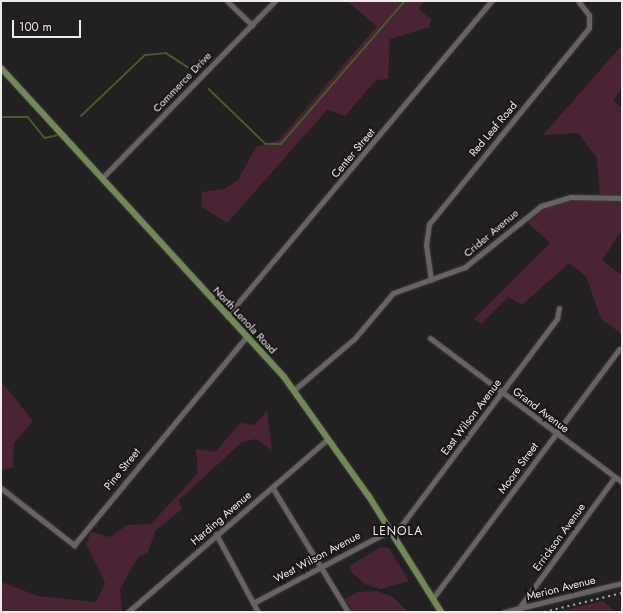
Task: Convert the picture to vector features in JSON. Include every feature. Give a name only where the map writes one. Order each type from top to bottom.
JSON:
[{"type":"main road","name":"North Lenola Road","points":[[1,68],[103,177],[294,390],[392,532],[441,612]]},
{"type":"street","points":[[227,1],[252,25]]},
{"type":"street","name":"Commerce Drive","points":[[103,177],[275,1]]},
{"type":"street","name":"Center Street","points":[[227,316],[491,1]]},
{"type":"street","name":"Red Leaf Road","points":[[431,280],[426,245],[429,224],[586,32],[591,20],[578,1]]},
{"type":"street","name":"Crider Avenue","points":[[294,390],[355,338],[389,297],[404,287],[431,280],[470,264],[548,203],[580,196],[622,198]]},
{"type":"street","name":"East Wilson Avenue","points":[[392,532],[502,393],[557,319],[559,308]]},
{"type":"street","name":"Pine Street","points":[[1,488],[74,545],[246,337]]},
{"type":"street","name":"Grand Avenue","points":[[430,338],[622,482]]},
{"type":"street","name":"Moore Street","points":[[433,598],[619,349]]},
{"type":"street","name":"Harding Avenue","points":[[128,612],[216,534],[328,439]]},
{"type":"street","name":"Errickson Avenue","points":[[519,608],[615,477]]},
{"type":"street","points":[[272,487],[348,612]]},
{"type":"street","name":"West Wilson Avenue","points":[[253,603],[320,566],[392,532]]},
{"type":"street","points":[[216,534],[258,612]]},
{"type":"street","name":"Merion Avenue","points":[[504,612],[622,583]]},
{"type":"shaded area","points":[[347,1],[424,1],[419,10],[431,19],[429,27],[390,39],[388,79],[376,80],[345,116],[327,110],[227,223],[201,206],[202,192],[224,189],[238,180],[256,147],[279,140],[377,26]]},
{"type":"shaded area","points":[[622,45],[622,88],[613,101],[622,108],[622,230],[602,260],[622,275],[622,334],[601,319],[586,276],[569,263],[522,305],[508,297],[481,324],[474,319],[550,243],[524,219],[567,198],[600,199],[597,158],[578,133],[543,135]]},
{"type":"shaded area","points":[[1,381],[33,421],[14,443],[13,467],[1,471]]},
{"type":"shaded area","points":[[267,411],[272,450],[256,439],[242,442],[179,500],[182,509],[155,531],[148,553],[138,557],[120,589],[122,611],[1,612],[1,582],[38,596],[96,602],[105,583],[86,544],[91,532],[110,537],[127,525],[151,524],[198,473],[196,449],[215,452],[240,423],[254,425]]},
{"type":"shaded area","points":[[381,547],[389,548],[409,581],[380,589],[365,584],[352,573],[349,566]]},
{"type":"shaded area","points":[[377,591],[393,597],[408,612],[353,612],[345,599],[358,592]]},
{"type":"shaded area","points":[[603,601],[615,612],[557,612]]},
{"type":"waterway","points":[[209,89],[266,144],[281,144],[405,1]]},
{"type":"waterway","points":[[81,116],[145,55],[166,53],[192,70]]},
{"type":"waterway","points":[[1,117],[28,117],[45,138],[58,135]]},
{"type":"railway","points":[[544,612],[622,593]]},
{"type":"district","name":"LENOLA","points":[[398,532]]}]
